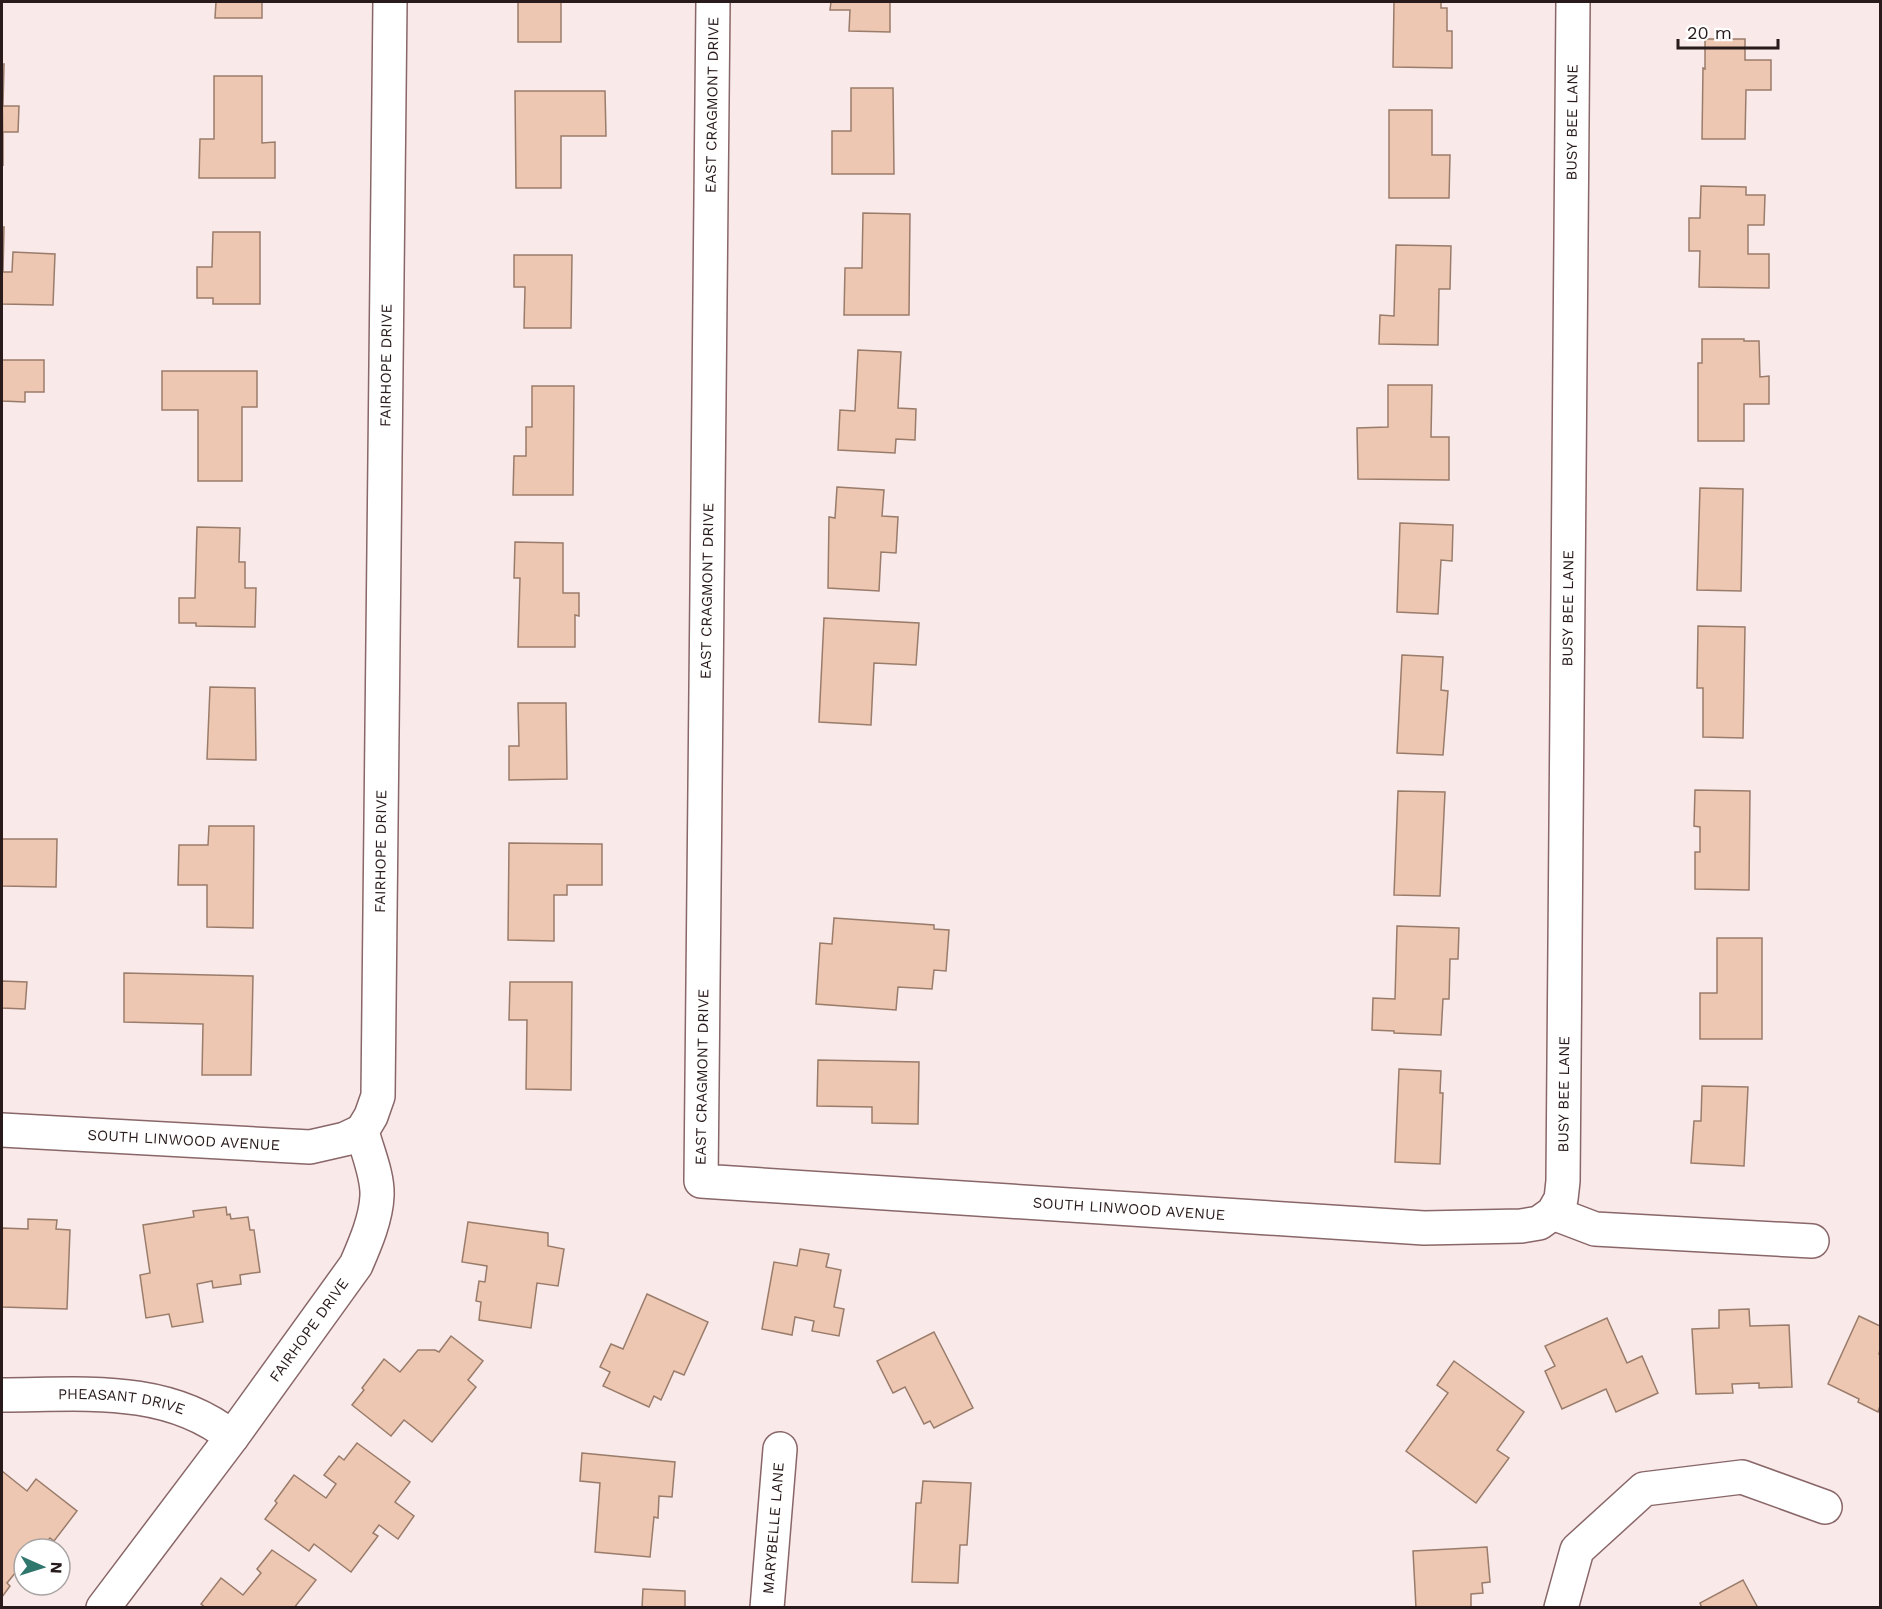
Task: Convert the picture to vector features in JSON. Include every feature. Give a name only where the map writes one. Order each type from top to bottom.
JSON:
[{"type":"street","name":"FAIRHOPE DRIVE","points":[[103,1608],[356,1265],[366,1242],[377,1196],[375,1178],[362,1131],[371,1116],[378,1096],[390,2]]},
{"type":"street","name":"EAST CRAGMONT DRIVE","points":[[701,1181],[713,2]]},
{"type":"street","name":"BUSY BEE LANE","points":[[1553,1213],[1561,1199],[1563,1181],[1573,2]]},
{"type":"street","name":"SOUTH LINWOOD AVENUE","points":[[2,1130],[310,1147],[345,1139],[362,1131]]},
{"type":"street","name":"SOUTH LINWOOD AVENUE","points":[[701,1181],[1424,1228],[1521,1226],[1539,1223],[1553,1213]]},
{"type":"street","points":[[1553,1213],[1595,1229],[1812,1241]]},
{"type":"street","name":"PHEASANT DRIVE","points":[[2,1395],[118,1395],[145,1399],[185,1410],[210,1422],[231,1437]]},
{"type":"street","name":"MARYBELLE LANE","points":[[767,1608],[780,1449]]},
{"type":"street","points":[[1562,1608],[1577,1550],[1644,1489],[1742,1477],[1825,1507]]},
{"type":"building","points":[[216,2],[262,2],[262,18],[215,18]]},
{"type":"building","points":[[518,2],[561,2],[561,42],[518,42]]},
{"type":"building","points":[[831,2],[890,2],[890,32],[849,31],[850,10],[830,10]]},
{"type":"building","points":[[1394,2],[1441,2],[1441,8],[1447,8],[1447,31],[1452,31],[1452,68],[1393,67]]},
{"type":"building","points":[[1705,39],[1745,39],[1745,60],[1771,60],[1771,90],[1746,90],[1745,139],[1702,139]]},
{"type":"building","points":[[2,64],[4,64],[3,106],[19,106],[18,132],[3,132],[3,166]]},
{"type":"building","points":[[214,76],[262,76],[262,143],[275,142],[275,178],[199,178],[200,139],[214,139]]},
{"type":"building","points":[[851,88],[893,88],[894,174],[832,174],[832,131],[851,131]]},
{"type":"building","points":[[515,91],[605,91],[606,136],[561,136],[561,188],[516,188]]},
{"type":"building","points":[[1389,110],[1432,110],[1432,155],[1450,155],[1449,198],[1389,198]]},
{"type":"building","points":[[1701,186],[1746,187],[1746,195],[1765,195],[1764,225],[1748,225],[1748,254],[1769,254],[1769,288],[1699,287],[1700,251],[1689,251],[1689,218],[1700,218]]},
{"type":"building","points":[[863,213],[910,214],[909,315],[844,315],[845,268],[862,268]]},
{"type":"building","points":[[2,227],[4,227],[3,272],[12,272],[13,252],[55,254],[53,305],[2,304]]},
{"type":"building","points":[[213,232],[260,232],[260,304],[213,304],[213,298],[197,298],[197,267],[212,267]]},
{"type":"building","points":[[1396,245],[1451,246],[1450,289],[1439,289],[1438,345],[1379,344],[1380,315],[1394,316]]},
{"type":"building","points":[[514,255],[572,255],[571,328],[524,328],[525,287],[514,287]]},
{"type":"building","points":[[1702,339],[1759,341],[1760,377],[1769,376],[1769,404],[1744,404],[1744,441],[1698,441],[1698,363],[1702,363]]},
{"type":"building","points":[[858,350],[901,352],[898,408],[916,409],[915,440],[896,439],[895,453],[838,450],[840,410],[855,411]]},
{"type":"building","points":[[2,360],[44,360],[44,392],[25,392],[25,402],[2,401]]},
{"type":"building","points":[[162,371],[257,371],[257,407],[242,407],[242,481],[198,481],[198,410],[162,410]]},
{"type":"building","points":[[1388,385],[1432,385],[1431,437],[1449,437],[1449,480],[1358,479],[1357,428],[1388,427]]},
{"type":"building","points":[[532,386],[574,386],[573,495],[513,495],[514,456],[526,456],[526,427],[532,427]]},
{"type":"building","points":[[837,487],[884,490],[882,516],[898,517],[896,553],[881,552],[879,591],[828,588],[829,517],[835,518]]},
{"type":"building","points":[[1700,488],[1743,489],[1741,591],[1697,590]]},
{"type":"building","points":[[1400,523],[1453,525],[1452,561],[1441,560],[1438,614],[1397,612]]},
{"type":"building","points":[[197,527],[240,528],[239,562],[245,562],[245,588],[256,588],[255,627],[196,626],[196,623],[179,623],[179,598],[195,598]]},
{"type":"building","points":[[515,542],[563,543],[563,593],[579,593],[579,616],[575,615],[575,647],[518,647],[520,578],[514,578]]},
{"type":"building","points":[[824,618],[919,623],[916,665],[874,663],[871,725],[819,722]]},
{"type":"building","points":[[1698,626],[1745,627],[1743,738],[1703,737],[1703,688],[1697,688]]},
{"type":"building","points":[[1402,655],[1443,657],[1441,690],[1448,691],[1443,755],[1397,753]]},
{"type":"building","points":[[210,687],[255,688],[256,760],[207,759]]},
{"type":"building","points":[[518,703],[566,703],[567,779],[509,780],[509,746],[519,746]]},
{"type":"building","points":[[1695,790],[1750,791],[1749,890],[1695,889],[1695,852],[1700,852],[1700,827],[1694,826]]},
{"type":"building","points":[[1398,791],[1445,792],[1440,896],[1394,895]]},
{"type":"building","points":[[209,826],[254,826],[253,928],[207,927],[207,885],[178,885],[179,845],[208,845]]},
{"type":"building","points":[[2,839],[57,839],[56,887],[2,886]]},
{"type":"building","points":[[509,843],[602,844],[602,885],[567,885],[567,895],[554,895],[554,941],[508,940]]},
{"type":"building","points":[[834,918],[934,925],[934,929],[949,930],[946,971],[934,970],[932,989],[898,987],[896,1010],[816,1004],[820,943],[832,944]]},
{"type":"building","points":[[1397,926],[1459,928],[1458,959],[1450,959],[1449,999],[1443,999],[1441,1035],[1372,1030],[1373,998],[1395,999]]},
{"type":"building","points":[[1717,938],[1762,938],[1762,1039],[1700,1039],[1700,993],[1717,993]]},
{"type":"building","points":[[124,973],[253,976],[251,1075],[202,1075],[203,1024],[124,1022]]},
{"type":"building","points":[[2,981],[27,982],[25,1009],[2,1008]]},
{"type":"building","points":[[510,982],[572,982],[571,1090],[526,1089],[527,1020],[509,1020]]},
{"type":"building","points":[[818,1060],[919,1062],[918,1124],[872,1123],[872,1107],[817,1106]]},
{"type":"building","points":[[1399,1069],[1441,1071],[1440,1093],[1443,1093],[1440,1164],[1395,1162]]},
{"type":"building","points":[[1702,1086],[1748,1087],[1744,1166],[1691,1163],[1694,1121],[1701,1121]]},
{"type":"building","points":[[226,1207],[227,1215],[230,1214],[231,1219],[248,1217],[250,1230],[254,1230],[260,1272],[240,1275],[241,1284],[213,1288],[212,1281],[197,1284],[203,1322],[172,1327],[169,1314],[146,1318],[140,1275],[150,1273],[143,1225],[194,1217],[193,1211]]},
{"type":"building","points":[[28,1219],[57,1220],[56,1229],[70,1230],[67,1309],[2,1307],[2,1230],[3,1228],[28,1229]]},
{"type":"building","points":[[468,1222],[548,1233],[548,1246],[564,1249],[558,1286],[537,1283],[531,1328],[479,1320],[481,1302],[476,1301],[479,1281],[485,1282],[487,1266],[462,1262]]},
{"type":"building","points":[[800,1249],[829,1254],[826,1267],[841,1270],[834,1307],[844,1309],[839,1336],[812,1331],[814,1321],[795,1317],[792,1335],[762,1329],[774,1262],[797,1266]]},
{"type":"building","points":[[647,1294],[708,1322],[684,1375],[674,1371],[661,1400],[654,1396],[649,1407],[603,1386],[610,1372],[600,1367],[611,1344],[623,1349]]},
{"type":"building","points":[[1749,1309],[1750,1326],[1789,1325],[1792,1387],[1759,1388],[1759,1383],[1732,1384],[1733,1393],[1696,1394],[1692,1329],[1719,1328],[1719,1310]]},
{"type":"building","points":[[1859,1316],[1880,1326],[1880,1406],[1878,1412],[1858,1402],[1859,1399],[1828,1384]]},
{"type":"building","points":[[1607,1318],[1627,1363],[1642,1356],[1658,1393],[1616,1412],[1606,1389],[1562,1409],[1545,1371],[1555,1366],[1545,1346]]},
{"type":"building","points":[[934,1332],[973,1408],[934,1428],[930,1421],[924,1424],[905,1387],[893,1393],[877,1361]]},
{"type":"building","points":[[451,1336],[483,1361],[468,1380],[476,1387],[432,1442],[404,1420],[391,1436],[352,1405],[384,1359],[400,1372],[418,1350],[439,1352]]},
{"type":"building","points":[[1454,1361],[1524,1412],[1497,1450],[1509,1458],[1476,1503],[1406,1451],[1448,1393],[1437,1385]]},
{"type":"building","points":[[357,1443],[410,1482],[395,1502],[414,1516],[398,1539],[379,1525],[373,1533],[378,1536],[351,1572],[314,1544],[309,1551],[265,1519],[294,1475],[326,1498],[336,1484],[324,1475],[339,1456],[344,1460]]},
{"type":"building","points":[[582,1453],[675,1462],[672,1497],[659,1496],[658,1518],[654,1517],[650,1557],[595,1552],[600,1483],[580,1481]]},
{"type":"building","points":[[2,1471],[27,1491],[36,1479],[77,1511],[57,1537],[12,1537],[12,1577],[7,1583],[10,1586],[2,1597]]},
{"type":"building","points":[[923,1481],[971,1483],[967,1545],[960,1545],[958,1583],[912,1582],[916,1503],[921,1503]]},
{"type":"building","points":[[1487,1547],[1490,1582],[1482,1583],[1483,1593],[1471,1594],[1471,1608],[1416,1608],[1413,1551]]},
{"type":"building","points":[[272,1550],[316,1580],[294,1608],[206,1608],[201,1604],[221,1578],[243,1595],[261,1573],[257,1569]]},
{"type":"building","points":[[1743,1580],[1758,1608],[1702,1608],[1700,1603]]},
{"type":"building","points":[[643,1589],[685,1591],[685,1608],[642,1608]]}]
